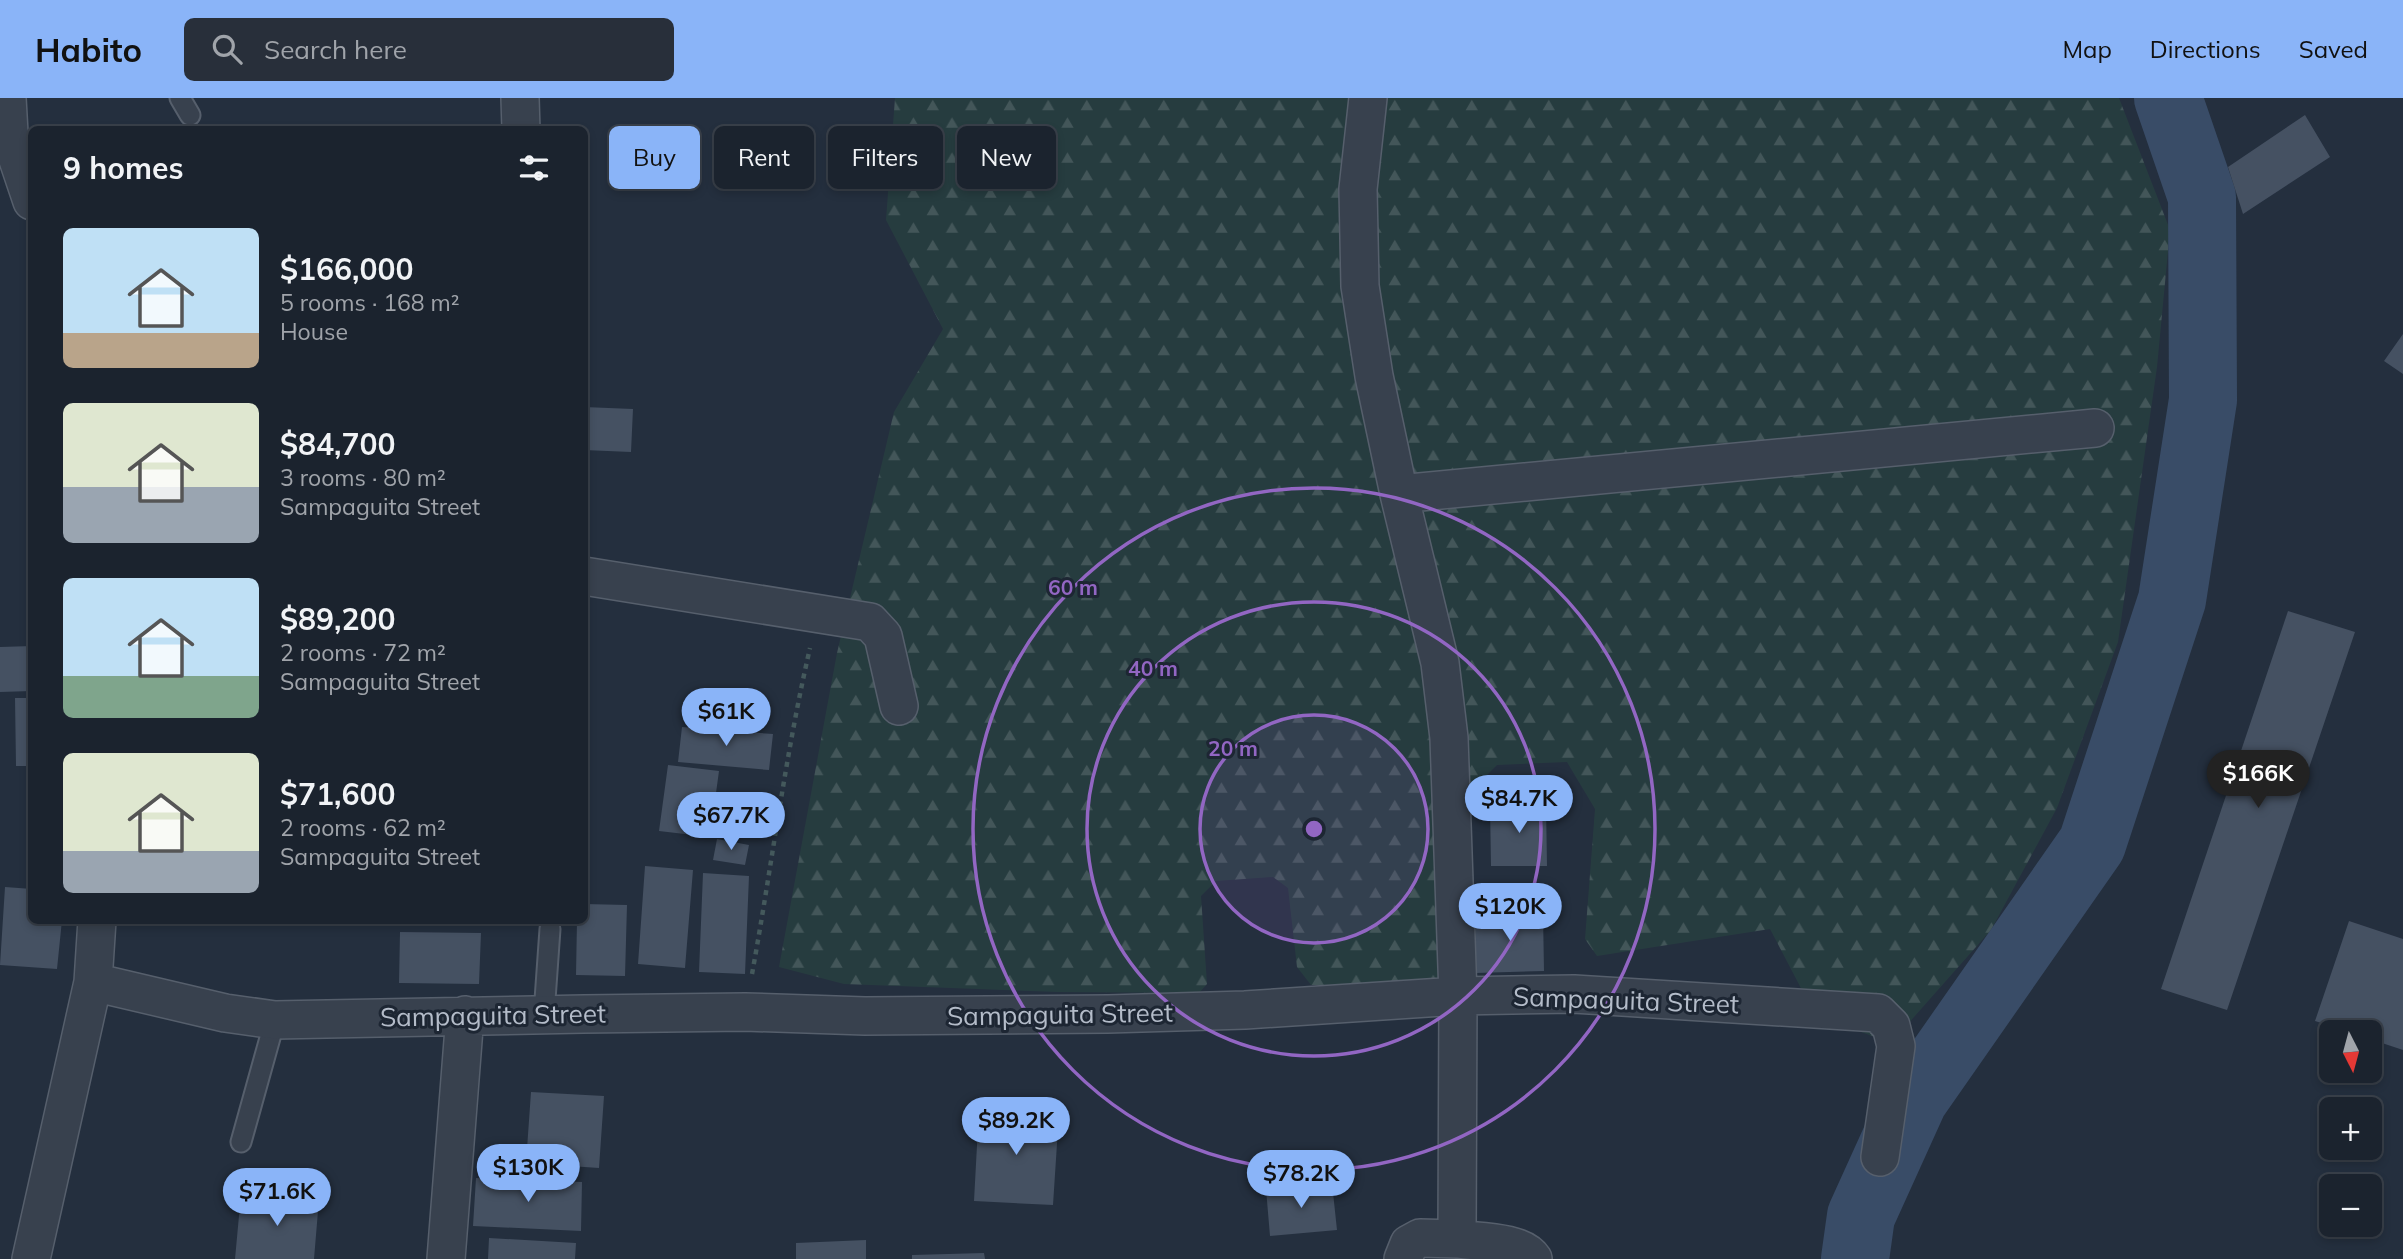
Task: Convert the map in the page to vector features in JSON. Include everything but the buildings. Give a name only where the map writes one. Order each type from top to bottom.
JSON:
[{"type":"street","points":[[7,98],[9,133],[28,189]]},
{"type":"street","points":[[520,98],[521,126]]},
{"type":"street","points":[[1368,98],[1358,189],[1360,286],[1374,376],[1399,494],[1440,663],[1449,738],[1458,996],[1457,1239]]},
{"type":"street","points":[[1399,494],[2095,428]]},
{"type":"street","points":[[588,577],[870,622],[883,636],[899,706]]},
{"type":"street","points":[[33,1259],[93,982],[97,924]]},
{"type":"street","name":"Sampaguita Street","points":[[93,982],[225,1013],[275,1020],[544,1014],[1108,1014],[1245,1010],[1458,996],[1574,994],[1878,1013],[1891,1026],[1896,1046],[1880,1157]]},
{"type":"street","points":[[446,1259],[465,1015]]},
{"type":"street","points":[[1403,1259],[1409,1244],[1420,1238],[1509,1245],[1529,1252],[1533,1259]]},
{"type":"lane","points":[[544,1014],[550,929]]},
{"type":"lane","points":[[241,1142],[275,1020]]},
{"type":"path","points":[[745,1013],[769,885],[793,722],[818,615]]},
{"type":"green space","points":[[895,98],[2119,98],[2170,230],[2157,367],[2118,642],[2057,808],[1991,930],[1891,1043],[1815,1015],[1770,929],[1597,956],[1585,939],[1595,809],[1567,762],[1497,765],[1465,797],[1454,963],[1433,986],[1311,985],[1297,967],[1288,888],[1273,877],[1216,881],[1201,896],[1207,984],[1199,993],[1058,992],[844,984],[779,967],[837,653],[894,412],[943,329],[886,220],[888,189],[943,189],[943,126],[893,126]]},
{"type":"waterway","points":[[1855,1259],[1861,1216],[1914,1099],[2092,844],[2172,600],[2203,400],[2202,197],[2168,98]]}]
